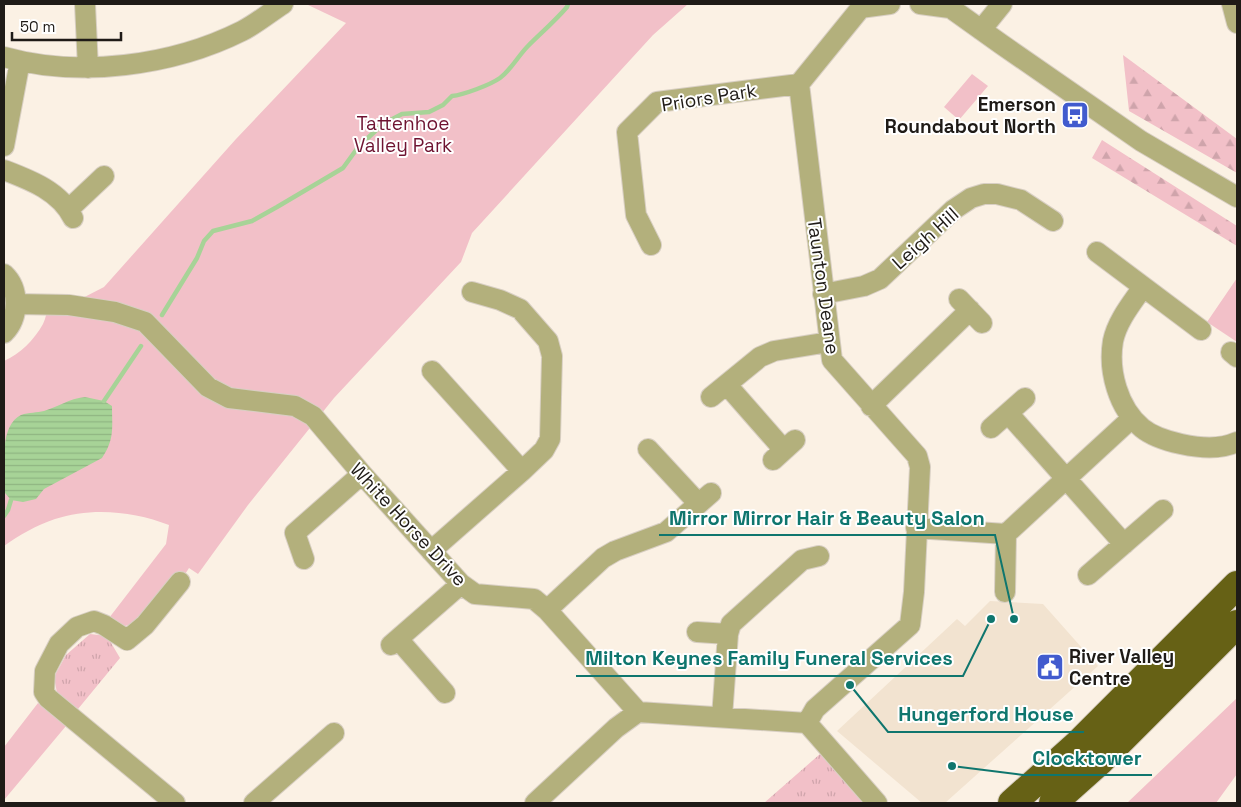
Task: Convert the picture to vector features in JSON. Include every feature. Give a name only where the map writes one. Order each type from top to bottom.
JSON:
[{"type":"highway","points":[[1020,796],[1078,744],[1237,585]]},
{"type":"highway","points":[[1053,803],[1100,760],[1237,624]]},
{"type":"street","points":[[84,4],[88,68]]},
{"type":"street","points":[[4,146],[12,59],[88,68],[142,63],[193,51],[242,31],[283,4]]},
{"type":"street","points":[[799,84],[862,6],[890,4]]},
{"type":"street","points":[[920,4],[947,6],[1142,141],[1237,197]]},
{"type":"street","points":[[981,30],[1002,4]]},
{"type":"street","points":[[1232,4],[1237,23]]},
{"type":"street","name":"Priors Park","points":[[651,245],[636,215],[627,132],[657,102],[799,84]]},
{"type":"street","name":"Taunton Deane","points":[[799,84],[832,360],[871,406],[918,456],[920,468],[914,592],[910,625],[815,709],[807,724]]},
{"type":"street","points":[[4,170],[54,194],[71,213],[104,176]]},
{"type":"street","name":"Leigh Hill","points":[[823,294],[864,286],[880,279],[953,210],[978,196],[997,194],[1021,200],[1053,221]]},
{"type":"street","points":[[1098,252],[1201,330]]},
{"type":"street","points":[[4,274],[14,290],[16,304],[13,318],[4,333]]},
{"type":"street","points":[[1143,287],[1123,316],[1113,339],[1112,366],[1116,385],[1125,408],[1143,429],[1165,441],[1197,447],[1226,447],[1237,442]]},
{"type":"street","points":[[431,551],[522,471],[544,450],[550,439],[552,356],[548,341],[520,309],[500,300],[472,292]]},
{"type":"street","name":"White Horse Drive","points":[[16,304],[69,305],[115,312],[145,322],[208,388],[229,398],[295,406],[313,416],[362,474],[461,584],[475,594],[534,599],[548,610],[638,712]]},
{"type":"street","points":[[871,406],[970,311]]},
{"type":"street","points":[[710,397],[760,357],[774,351],[829,342]]},
{"type":"street","points":[[432,372],[522,471]]},
{"type":"street","points":[[727,385],[784,450]]},
{"type":"street","points":[[991,428],[1025,398]]},
{"type":"street","points":[[1008,413],[1124,544]]},
{"type":"street","points":[[916,528],[1006,534],[1068,479],[1132,418]]},
{"type":"street","points":[[548,610],[603,558],[615,551],[666,532],[705,498],[648,448]]},
{"type":"street","points":[[304,559],[295,533],[362,474]]},
{"type":"street","points":[[1088,575],[1163,510]]},
{"type":"street","points":[[1005,592],[1006,534]]},
{"type":"street","points":[[722,717],[728,634],[731,624],[802,560],[820,556]]},
{"type":"street","points":[[175,803],[48,698],[44,692],[45,671],[59,644],[77,627],[94,621],[104,625],[127,640],[145,624],[180,582]]},
{"type":"street","points":[[445,693],[395,642],[461,584]]},
{"type":"street","points":[[697,632],[728,634]]},
{"type":"street","points":[[535,803],[616,728],[638,712],[807,724],[877,803]]},
{"type":"street","points":[[254,803],[334,733]]},
{"type":"shaded area","points":[[85,397],[104,401],[112,406],[111,439],[102,458],[44,489],[36,499],[23,502],[11,500],[5,493],[4,457],[6,436],[14,420],[27,413],[44,411]]},
{"type":"shaded area","points":[[990,601],[1043,604],[1098,666],[945,803],[922,803],[837,731],[957,619],[965,626]]},
{"type":"green space","name":"Tattenhoe Valley Park","points":[[306,4],[688,4],[653,35],[472,233],[461,262],[334,398],[248,505],[198,574],[189,568],[180,582],[140,622],[125,626],[109,618],[166,544],[169,525],[141,516],[127,514],[112,512],[83,513],[69,515],[42,524],[4,546],[4,361],[26,346],[35,336],[44,322],[48,305],[69,305],[104,287],[236,139],[346,23]]},
{"type":"green space","points":[[1123,55],[1237,139],[1237,173],[1129,111]]},
{"type":"green space","points":[[972,74],[988,86],[959,120],[944,107]]},
{"type":"green space","points":[[1102,140],[1237,226],[1237,246],[1092,158]]},
{"type":"green space","points":[[1237,278],[1237,342],[1207,322]]},
{"type":"green space","points":[[90,634],[107,636],[120,658],[78,709],[57,693],[54,677],[66,655]]},
{"type":"green space","points":[[1237,698],[1237,774],[1216,803],[1127,803]]},
{"type":"green space","points":[[38,703],[66,726],[4,800],[4,747]]},
{"type":"green space","points":[[820,754],[863,803],[764,803]]},
{"type":"waterway","points":[[162,315],[197,258],[204,241],[213,231],[252,221],[343,168],[359,146],[383,124],[402,114],[429,112],[443,105],[452,96],[490,84],[500,78],[568,4]]},
{"type":"waterway","points":[[104,401],[141,346]]},
{"type":"waterway","points":[[4,516],[11,500]]},
{"type":"place","name":"Emerson Roundabout North","points":[[1075,115]]},
{"type":"place","name":"Milton Keynes Family Funeral Services","points":[[991,619]]},
{"type":"place","name":"Mirror Mirror Hair & Beauty Salon","points":[[1014,619]]},
{"type":"place","name":"River Valley Centre","points":[[1050,667]]},
{"type":"place","name":"Hungerford House","points":[[850,685]]},
{"type":"place","name":"Clocktower","points":[[952,766]]}]
